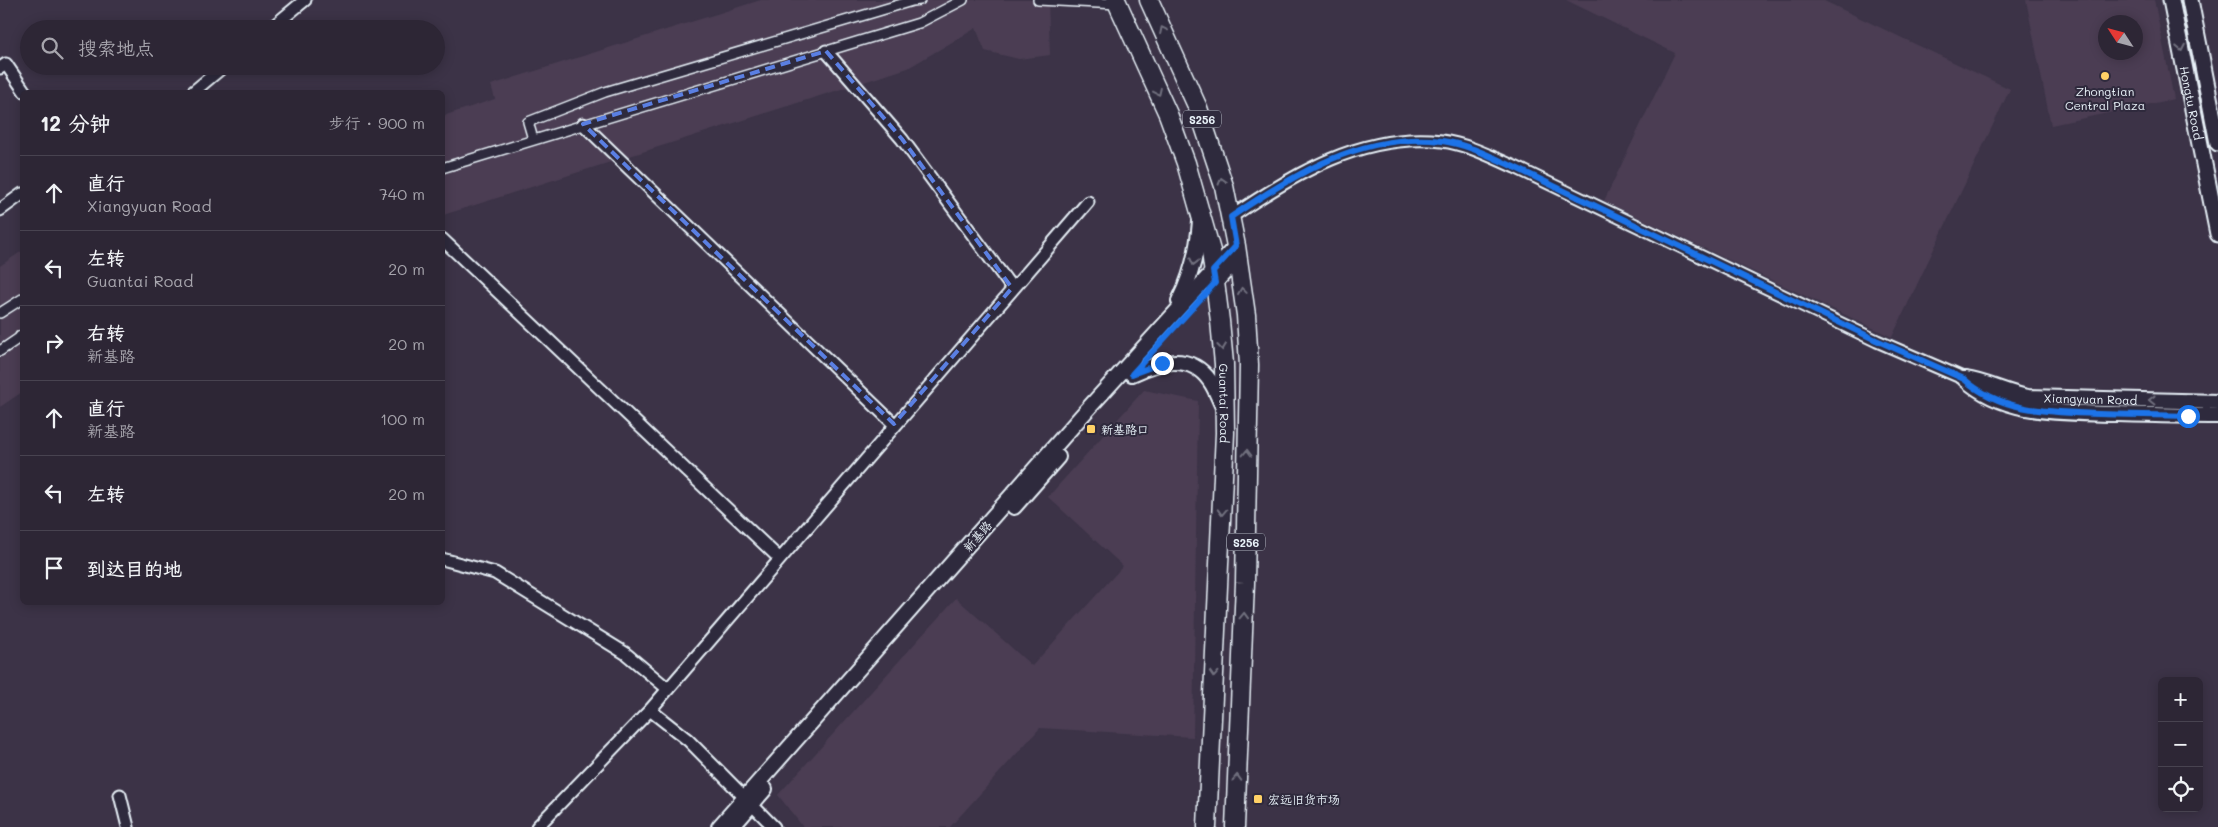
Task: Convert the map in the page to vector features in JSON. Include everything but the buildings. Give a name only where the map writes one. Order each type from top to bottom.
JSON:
[{"type":"main road","name":"Guantai Road","points":[[1148,0],[1198,108],[1224,186],[1237,252],[1246,315],[1249,365],[1245,583],[1235,827]]},
{"type":"main road","name":"Hongtu Road","points":[[2171,0],[2218,234]]},
{"type":"main road","name":"Hongtu Road","points":[[2190,0],[2218,143]]},
{"type":"main road","name":"Guantai Road","points":[[1117,2],[1168,114],[1186,163],[1211,251],[1224,364],[1225,410],[1219,579],[1206,827]]},
{"type":"street","points":[[281,20],[305,0]]},
{"type":"street","points":[[533,139],[528,122],[605,92],[912,0],[920,0]]},
{"type":"street","points":[[445,167],[919,23],[963,0]]},
{"type":"street","points":[[1038,0],[1117,2]]},
{"type":"street","points":[[826,51],[902,139],[1012,288]]},
{"type":"street","points":[[0,68],[6,64],[24,90]]},
{"type":"street","points":[[195,90],[213,75]]},
{"type":"street","points":[[583,124],[894,424]]},
{"type":"street","name":"Xiangyuan Road","points":[[1231,217],[1318,164],[1347,152],[1380,143],[1406,140],[1444,141],[1467,147],[1514,167],[1876,340],[1964,379],[1976,389],[2011,405],[2040,412],[2218,416]]},
{"type":"street","points":[[0,210],[20,195]]},
{"type":"street","points":[[537,827],[650,710],[894,424],[1088,202]]},
{"type":"street","points":[[1169,319],[1189,281],[1198,240],[1200,213]]},
{"type":"street","points":[[445,242],[780,558]]},
{"type":"street","name":"新基路","points":[[719,827],[749,800],[1132,374],[1237,252]]},
{"type":"street","name":"新基路","points":[[732,827],[749,800],[1169,319],[1214,277]]},
{"type":"street","points":[[0,313],[20,300]]},
{"type":"street","points":[[0,351],[20,338]]},
{"type":"street","points":[[1132,374],[1162,363],[1187,362],[1200,370],[1210,381],[1225,410]]},
{"type":"street","name":"Xiangyuan Road","points":[[1964,379],[1982,381],[2013,394],[2028,397],[2218,402]]},
{"type":"street","points":[[445,560],[467,564],[503,577],[625,653],[668,688]]},
{"type":"street","points":[[650,710],[688,740],[774,827]]},
{"type":"street","points":[[120,795],[128,827]]},
{"type":"highlighted area","points":[[826,51],[902,139],[1012,288],[894,424],[583,124]]},
{"type":"shaded area","points":[[761,0],[1048,0],[1050,55],[1019,59],[985,51],[976,28],[908,68],[445,214],[445,115],[495,99],[491,85]]},
{"type":"shaded area","points":[[1566,0],[1822,0],[2010,89],[1892,337],[1604,201],[1675,53]]},
{"type":"shaded area","name":"Zhongtian Central Plaza","points":[[2026,0],[2154,0],[2174,99],[2051,125]]},
{"type":"shaded area","points":[[20,252],[20,393],[0,407],[0,266]]},
{"type":"shaded area","points":[[1144,390],[1198,401],[1193,737],[1040,728],[950,827],[803,827],[778,795],[956,598],[1032,666],[1123,566],[1048,497]]},
{"type":"place","name":"Zhongtian Central Plaza","points":[[2105,76]]},
{"type":"place","name":"新基路口","points":[[1091,429]]},
{"type":"place","name":"宏远旧货市场","points":[[1258,799]]},
{"type":"route","points":[[1162,363],[1132,374],[1215,283],[1213,271],[1236,246],[1231,217],[1263,195],[1318,164],[1347,152],[1380,143],[1406,140],[1444,141],[1467,147],[1514,167],[1876,340],[1964,379],[1976,389],[2011,405],[2040,412],[2188,416]]}]
